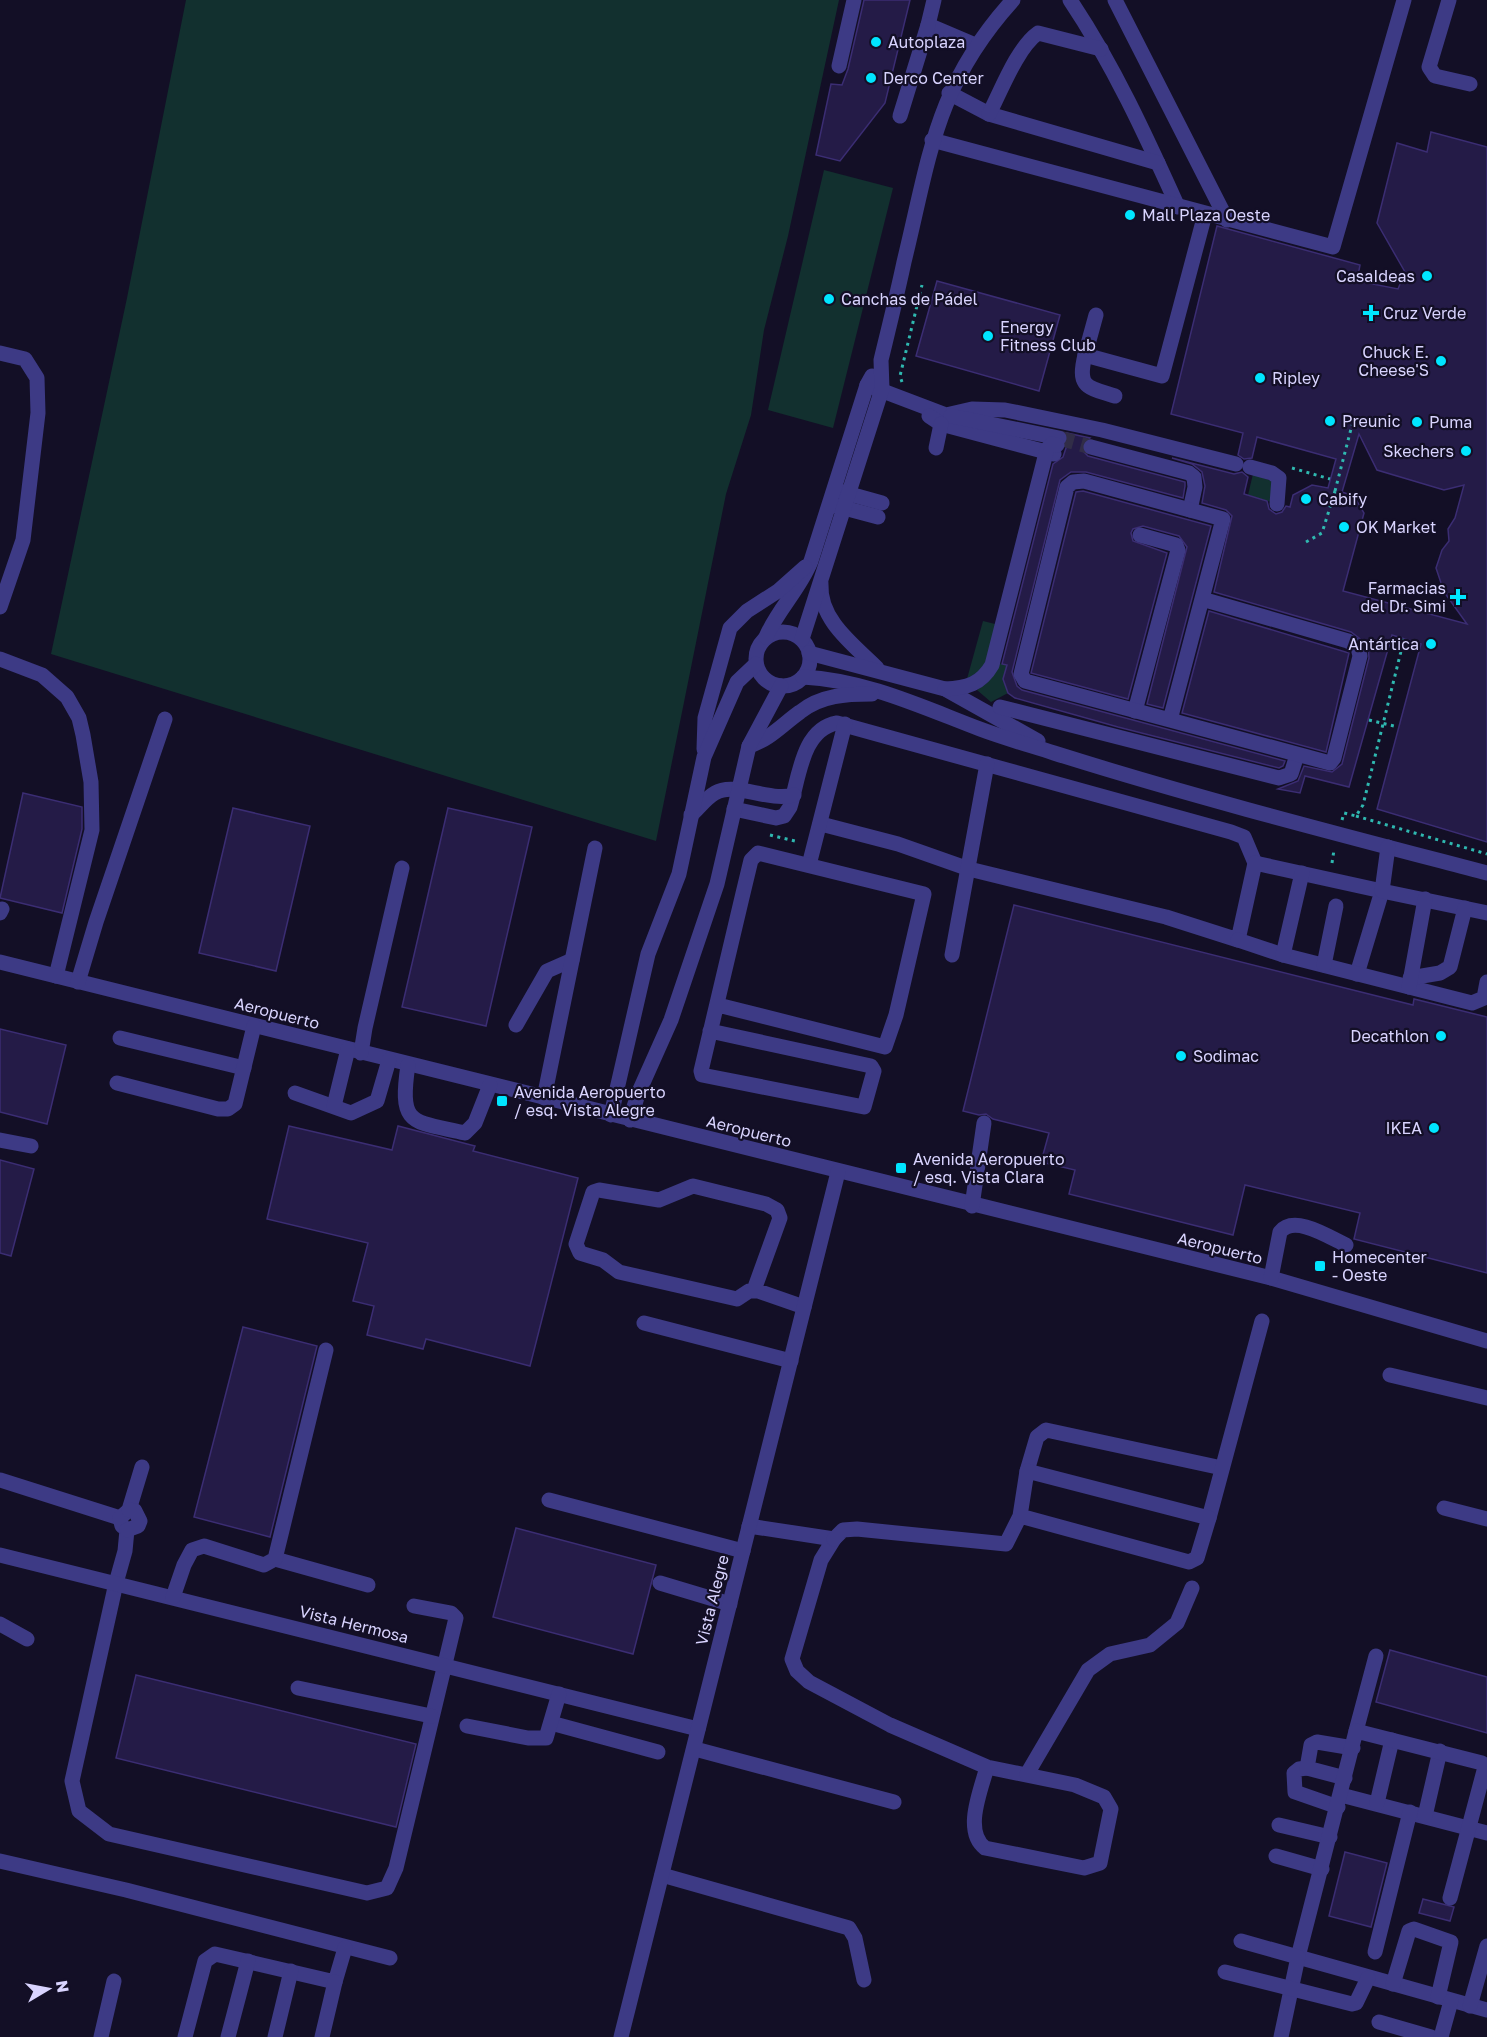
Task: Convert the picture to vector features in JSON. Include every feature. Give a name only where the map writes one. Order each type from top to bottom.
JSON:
[{"type":"street","points":[[839,66],[854,0]]},
{"type":"street","points":[[900,116],[934,0]]},
{"type":"street","points":[[817,566],[780,609],[759,646],[756,664],[762,676],[781,686],[796,683],[803,677],[809,666],[809,653],[802,639],[817,566],[839,499],[882,389],[881,360],[932,140],[949,93],[975,45],[1013,0]]},
{"type":"street","points":[[1072,0],[1101,50],[1178,207]]},
{"type":"street","points":[[1115,0],[1227,220]]},
{"type":"street","points":[[932,140],[1227,220],[1331,247],[1335,246],[1404,0]]},
{"type":"street","points":[[1449,0],[1429,67],[1436,76],[1470,84]]},
{"type":"street","points":[[928,24],[975,45]]},
{"type":"street","points":[[989,114],[1010,73],[1032,38],[1038,33],[1101,50]]},
{"type":"street","points":[[949,93],[989,114],[1158,163]]},
{"type":"street","points":[[1085,355],[1162,376],[1205,214]]},
{"type":"street","points":[[1096,315],[1081,372],[1084,383],[1091,389],[1115,396]]},
{"type":"street","points":[[0,353],[25,359],[37,378],[38,413],[23,540],[0,607]]},
{"type":"street","points":[[839,499],[867,385],[881,360]]},
{"type":"street","points":[[867,385],[882,389],[944,419],[1057,446],[1052,444],[1047,450],[992,665],[984,677],[974,684],[945,688]]},
{"type":"street","points":[[944,419],[972,409],[1005,410],[1102,430],[1243,465],[1272,473],[1279,478],[1280,489],[1277,504]]},
{"type":"street","points":[[936,448],[944,419]]},
{"type":"street","points":[[1091,447],[1189,473],[1194,477],[1195,486],[1190,510]]},
{"type":"street","points":[[1170,720],[1222,519],[1084,481],[1073,482],[1065,491],[1021,674],[1026,681],[1326,763],[1334,758],[1360,656],[1358,647],[1348,641],[1202,599]]},
{"type":"street","points":[[839,499],[880,510]]},
{"type":"street","points":[[1135,711],[1178,550],[1176,545],[1140,535]]},
{"type":"street","points":[[817,566],[822,602],[831,621],[880,670]]},
{"type":"street","points":[[704,757],[705,718],[730,628],[747,611],[817,566]]},
{"type":"street","points":[[766,637],[781,632],[802,639]]},
{"type":"street","points":[[809,653],[880,670],[1000,705],[1279,778],[1291,774],[1297,755]]},
{"type":"street","points":[[0,659],[42,675],[67,697],[79,718],[89,770],[92,830],[56,976]]},
{"type":"street","points":[[611,1115],[648,954],[660,920],[675,890],[704,757],[736,682],[756,664]]},
{"type":"street","points":[[803,677],[834,679],[941,712],[980,729],[1062,755],[1338,835],[1487,873]]},
{"type":"street","points":[[630,1120],[638,1094],[670,1020],[717,884],[749,746],[781,686]]},
{"type":"street","points":[[749,746],[767,739],[802,710],[817,701],[841,695],[885,694]]},
{"type":"street","points":[[941,712],[970,715],[1000,705]]},
{"type":"street","points":[[1000,705],[1062,755]]},
{"type":"street","points":[[78,982],[87,949],[165,719]]},
{"type":"street","points":[[813,866],[845,724]]},
{"type":"street","points":[[734,809],[780,817],[787,813],[813,736],[823,727],[845,724],[1244,837],[1255,863],[1238,940]]},
{"type":"street","points":[[952,955],[987,764]]},
{"type":"street","points":[[691,816],[714,794],[723,789],[738,789],[778,798],[794,795]]},
{"type":"street","points":[[823,828],[898,844],[969,869],[1166,917],[1282,955],[1357,974],[1409,983],[1472,1003],[1484,998],[1487,982]]},
{"type":"street","points":[[1357,974],[1382,891],[1388,847]]},
{"type":"street","points":[[544,1098],[595,848]]},
{"type":"street","points":[[711,1031],[871,1066],[874,1071],[866,1104],[860,1108],[704,1076],[701,1071],[753,855],[758,853],[924,894],[888,1044],[885,1047],[718,1005]]},
{"type":"street","points":[[1255,863],[1343,884],[1487,913]]},
{"type":"street","points":[[334,1106],[364,1028],[402,868]]},
{"type":"street","points":[[1282,955],[1302,873]]},
{"type":"street","points":[[1409,983],[1425,899]]},
{"type":"street","points":[[1323,965],[1336,906]]},
{"type":"street","points":[[1409,983],[1440,973],[1450,967],[1465,908]]},
{"type":"street","points":[[516,1025],[547,971],[572,960]]},
{"type":"street","name":"Aeropuerto","points":[[0,962],[972,1206],[1271,1278],[1487,1341]]},
{"type":"street","points":[[117,1083],[218,1109],[228,1109],[236,1104],[254,1026]]},
{"type":"street","points":[[120,1038],[244,1068]]},
{"type":"street","points":[[295,1093],[351,1113],[377,1101],[389,1060]]},
{"type":"street","points":[[408,1065],[404,1092],[405,1109],[416,1122],[465,1133],[475,1123],[490,1085]]},
{"type":"street","points":[[972,1206],[984,1123]]},
{"type":"street","points":[[0,1140],[31,1146]]},
{"type":"street","name":"Vista Alegre","points":[[621,2037],[838,1172]]},
{"type":"street","points":[[754,1290],[780,1218],[777,1210],[766,1204],[693,1186],[659,1200],[599,1190],[593,1192],[576,1244],[580,1253],[603,1260],[619,1272],[737,1299],[754,1290],[804,1307]]},
{"type":"street","points":[[1271,1278],[1280,1232],[1284,1227],[1292,1224],[1304,1227],[1346,1245]]},
{"type":"street","points":[[1020,1516],[1189,1562],[1197,1558],[1262,1321]]},
{"type":"street","points":[[644,1323],[791,1361]]},
{"type":"street","points":[[275,1559],[326,1350]]},
{"type":"street","points":[[1390,1375],[1487,1398]]},
{"type":"street","points":[[987,1767],[974,1830],[976,1841],[985,1848],[1084,1868],[1100,1863],[1111,1809],[1104,1797],[1075,1785],[987,1767],[890,1725],[809,1682],[797,1671],[792,1659],[821,1560],[834,1539],[843,1530],[857,1528],[1006,1544],[1020,1516],[1027,1471],[1037,1437],[1046,1430],[1222,1468]]},
{"type":"street","points":[[142,1467],[125,1519],[126,1551],[116,1583],[72,1781],[79,1811],[109,1834],[367,1893],[387,1888],[396,1868],[456,1617],[451,1613],[414,1606]]},
{"type":"street","points":[[1027,1471],[1209,1518]]},
{"type":"street","points":[[0,1480],[125,1519]]},
{"type":"street","points":[[549,1500],[743,1551]]},
{"type":"street","points":[[1444,1508],[1487,1520]]},
{"type":"street","points":[[749,1526],[834,1539]]},
{"type":"street","points":[[173,1597],[192,1550],[204,1546],[264,1565],[275,1559],[368,1585]]},
{"type":"street","name":"Vista Hermosa","points":[[2,1560],[116,1583],[699,1729]]},
{"type":"street","points":[[660,1583],[730,1604]]},
{"type":"street","points":[[1027,1774],[1088,1670],[1110,1654],[1150,1645],[1159,1638],[1177,1623],[1192,1588]]},
{"type":"street","points":[[0,1624],[27,1639]]},
{"type":"street","points":[[1281,2037],[1298,1957],[1376,1656]]},
{"type":"street","points":[[298,1688],[431,1716]]},
{"type":"street","points":[[467,1726],[539,1739],[546,1738],[559,1694]]},
{"type":"street","points":[[551,1723],[658,1752]]},
{"type":"street","points":[[1356,1731],[1440,1751],[1482,1763],[1485,1767],[1450,1898]]},
{"type":"street","points":[[1377,1803],[1392,1740]]},
{"type":"street","points":[[1307,1768],[1311,1745],[1317,1742],[1353,1748]]},
{"type":"street","points":[[695,1749],[894,1802]]},
{"type":"street","points":[[1375,1952],[1417,1814],[1440,1751]]},
{"type":"street","points":[[1345,1778],[1307,1768],[1299,1769],[1294,1773],[1295,1792],[1340,1801],[1377,1803],[1487,1833]]},
{"type":"street","points":[[1279,1825],[1330,1837]]},
{"type":"street","points":[[1276,1856],[1322,1869]]},
{"type":"street","points":[[0,1861],[126,1890],[390,1958]]},
{"type":"street","points":[[662,1875],[849,1928],[855,1938],[864,1980]]},
{"type":"street","points":[[1393,1984],[1409,1930],[1414,1929],[1451,1942],[1441,2037]]},
{"type":"street","points":[[1241,1941],[1487,2010]]},
{"type":"street","points":[[1470,2006],[1487,1946]]},
{"type":"street","points":[[322,2037],[345,1948]]},
{"type":"street","points":[[184,2037],[205,1961],[215,1954],[335,1982]]},
{"type":"street","points":[[228,2037],[248,1961]]},
{"type":"street","points":[[275,2037],[291,1971]]},
{"type":"street","points":[[1225,1972],[1352,2004],[1356,2003],[1368,1978]]},
{"type":"street","points":[[101,2037],[114,1981]]},
{"type":"street","points":[[1379,2022],[1431,2037]]},
{"type":"path","points":[[903,384],[900,376],[922,285]]},
{"type":"path","points":[[1306,542],[1322,533],[1352,425]]},
{"type":"path","points":[[1356,816],[1363,805],[1404,639]]},
{"type":"path","points":[[1369,720],[1398,727]]},
{"type":"path","points":[[1343,884],[1331,862],[1344,813],[1487,854]]},
{"type":"path","points":[[760,832],[799,842],[823,828]]},
{"type":"green space","points":[[186,0],[839,0],[788,236],[764,330],[751,415],[726,494],[656,841],[51,654],[127,298]]},
{"type":"green space","name":"Canchas de Pádel","points":[[824,170],[893,188],[833,428],[768,410]]},
{"type":"green space","points":[[1253,474],[1274,482],[1271,502],[1248,495]]},
{"type":"green space","points":[[983,621],[999,625],[987,666],[967,679]]},
{"type":"green space","points":[[998,663],[1007,665],[1003,679],[1008,693],[991,702],[977,690],[988,682]]},
{"type":"building","name":"Autoplaza","points":[[864,0],[910,0],[885,103],[840,161],[816,155],[831,84],[842,85]]},
{"type":"building","points":[[1431,132],[1487,147],[1487,842],[1377,809],[1421,644],[1392,635],[1349,787],[1305,776],[1300,793],[1278,789],[1298,781],[1304,766],[1332,772],[1342,764],[1369,658],[1368,645],[1351,632],[1214,592],[1232,516],[1226,510],[1202,503],[1205,486],[1202,472],[1192,464],[1172,458],[1234,474],[1242,472],[1248,477],[1244,494],[1267,501],[1269,509],[1276,514],[1282,512],[1286,506],[1290,507],[1293,495],[1312,485],[1328,488],[1336,459],[1257,437],[1252,458],[1244,459],[1238,455],[1243,433],[1171,414],[1217,226],[1360,265],[1357,281],[1398,289],[1405,272],[1377,223],[1397,143],[1427,152]],"holes":[[[1359,434],[1377,470],[1444,490],[1464,485],[1455,518],[1448,529],[1449,541],[1442,550],[1436,568],[1444,592],[1467,624],[1343,591],[1364,513],[1354,496],[1342,492]]]},
{"type":"building","name":"Energy Fitness Club","points":[[937,281],[1060,315],[1039,391],[916,356]]},
{"type":"building","points":[[1067,433],[1090,438],[1082,445],[1082,450],[1088,456],[1185,482],[1183,498],[1086,472],[1071,472],[1060,480],[1012,672],[1017,686],[1022,690],[1285,761],[1283,766],[1279,768],[1118,727],[1015,698],[1008,693],[1003,679],[1007,665],[1002,664],[1053,464],[1063,457],[1069,439]]},
{"type":"building","points":[[1083,491],[1211,526],[1163,708],[1147,704],[1187,547],[1179,536],[1143,526],[1133,529],[1131,533],[1133,541],[1167,553],[1128,699],[1031,673],[1076,492]]},
{"type":"building","points":[[1209,611],[1349,653],[1326,752],[1182,713]]},
{"type":"building","points":[[23,793],[82,807],[82,829],[62,913],[0,898]]},
{"type":"building","points":[[233,808],[310,826],[276,971],[199,953]]},
{"type":"building","points":[[448,808],[532,827],[486,1026],[402,1007]]},
{"type":"building","name":"Sodimac","points":[[1014,905],[1413,1005],[1414,999],[1487,1017],[1487,1273],[1354,1239],[1360,1213],[1245,1185],[1233,1235],[1069,1194],[1075,1170],[1041,1162],[1049,1133],[993,1119],[986,1114],[979,1115],[963,1111]]},
{"type":"building","points":[[0,1029],[66,1045],[47,1124],[0,1112]]},
{"type":"building","points":[[289,1126],[392,1150],[398,1126],[475,1146],[473,1151],[578,1178],[530,1366],[426,1339],[423,1349],[367,1335],[374,1306],[353,1301],[368,1243],[267,1219]]},
{"type":"building","points":[[0,1160],[34,1169],[11,1256],[0,1253]]},
{"type":"building","points":[[243,1327],[317,1346],[270,1537],[194,1517]]},
{"type":"building","points":[[516,1528],[656,1565],[633,1654],[493,1617]]},
{"type":"building","points":[[1390,1650],[1487,1677],[1487,1733],[1376,1702]]},
{"type":"building","points":[[136,1675],[416,1744],[396,1827],[116,1758]]},
{"type":"building","points":[[1345,1852],[1387,1863],[1371,1927],[1329,1916]]},
{"type":"building","points":[[1423,1899],[1454,1907],[1450,1921],[1419,1913]]},
{"type":"tunnel","points":[[1059,438],[1091,447]]},
{"type":"place","name":"Autoplaza","points":[[876,42]]},
{"type":"place","name":"Derco Center","points":[[871,78]]},
{"type":"place","name":"Mall Plaza Oeste","points":[[1130,215]]},
{"type":"place","name":"CasaIdeas","points":[[1427,276]]},
{"type":"place","name":"Canchas de Pádel","points":[[829,299]]},
{"type":"place","name":"Cruz Verde","points":[[1371,313]]},
{"type":"place","name":"Energy Fitness Club","points":[[988,336]]},
{"type":"place","name":"Chuck E. Cheese'S","points":[[1441,361]]},
{"type":"place","name":"Ripley","points":[[1260,378]]},
{"type":"place","name":"Preunic","points":[[1330,421]]},
{"type":"place","name":"Puma","points":[[1417,422]]},
{"type":"place","name":"Skechers","points":[[1466,451]]},
{"type":"place","name":"Cabify","points":[[1306,499]]},
{"type":"place","name":"OK Market","points":[[1344,527]]},
{"type":"place","name":"Farmacias del Dr. Simi","points":[[1458,597]]},
{"type":"place","name":"Antártica","points":[[1431,644]]},
{"type":"place","name":"Decathlon","points":[[1441,1036]]},
{"type":"place","name":"Sodimac","points":[[1181,1056]]},
{"type":"place","name":"Avenida Aeropuerto / esq. Vista Alegre","points":[[502,1101]]},
{"type":"place","name":"IKEA","points":[[1434,1128]]},
{"type":"place","name":"Avenida Aeropuerto / esq. Vista Clara","points":[[901,1168]]},
{"type":"place","name":"Homecenter - Oeste","points":[[1320,1266]]}]
